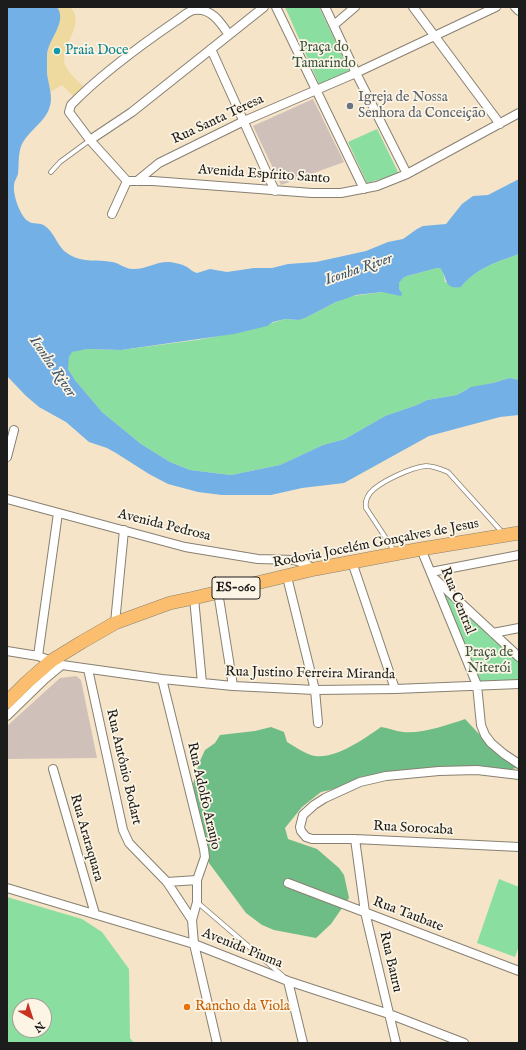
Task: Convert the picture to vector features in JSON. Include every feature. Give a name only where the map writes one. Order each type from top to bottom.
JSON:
[{"type":"main road","name":"Rodovia Jocelém Gonçalves de Jesus","points":[[7,702],[26,683],[115,623],[170,603],[287,577],[315,569],[421,549],[519,533]]},
{"type":"street","points":[[90,140],[132,112],[264,7]]},
{"type":"street","points":[[276,7],[364,189]]},
{"type":"street","points":[[325,7],[356,73],[407,174]]},
{"type":"street","points":[[334,25],[355,7]]},
{"type":"street","points":[[412,7],[500,124]]},
{"type":"street","name":"Rua Santa Teresa","points":[[137,181],[159,163],[244,120],[316,91],[496,7]]},
{"type":"street","points":[[515,7],[519,11]]},
{"type":"street","points":[[112,214],[127,181],[90,140],[69,112],[71,104],[111,70],[162,31],[193,10],[205,10],[216,17],[229,35]]},
{"type":"street","points":[[211,49],[275,190]]},
{"type":"street","name":"Avenida Espírito Santo","points":[[127,181],[219,185],[312,193],[341,193],[364,189],[392,181],[519,113]]},
{"type":"street","points":[[7,457],[14,430]]},
{"type":"street","name":"Avenida Pedrosa","points":[[7,499],[185,548],[258,559],[294,560],[315,569]]},
{"type":"street","points":[[38,656],[58,513]]},
{"type":"street","points":[[115,623],[124,530]]},
{"type":"street","name":"Rua Central","points":[[421,549],[477,685],[481,725],[485,735],[491,743],[519,764]]},
{"type":"street","points":[[432,574],[519,555]]},
{"type":"street","points":[[352,562],[395,689]]},
{"type":"street","points":[[432,574],[519,657]]},
{"type":"street","points":[[287,577],[315,690],[318,723]]},
{"type":"street","points":[[218,592],[233,686]]},
{"type":"street","points":[[194,598],[202,683]]},
{"type":"street","points":[[493,633],[519,628]]},
{"type":"street","name":"Rua Justino Ferreira Miranda","points":[[7,651],[38,656],[57,663],[88,669],[162,679],[233,686],[315,690],[395,689],[519,684]]},
{"type":"street","points":[[7,716],[45,679],[57,663]]},
{"type":"street","name":"Rua Antônio Bodart","points":[[88,669],[123,830],[129,843],[168,882],[192,920]]},
{"type":"street","name":"Rua Adolfo Araujo","points":[[162,679],[204,849],[205,857],[197,880],[197,902],[192,920],[194,944],[217,1043]]},
{"type":"street","name":"Rua Araraquara","points":[[53,769],[95,914]]},
{"type":"street","name":"Rua Sorocaba","points":[[519,775],[477,770],[439,771],[386,776],[360,782],[325,798],[314,805],[303,815],[300,827],[303,835],[306,837],[519,847]]},
{"type":"street","name":"Rua Bauru","points":[[356,839],[365,912],[396,1043]]},
{"type":"street","points":[[168,882],[197,880]]},
{"type":"street","name":"Rua Taubate","points":[[288,883],[519,971]]},
{"type":"street","name":"Avenida Piuma","points":[[7,888],[194,944],[288,981],[389,1014],[464,1043]]},
{"type":"street","points":[[288,981],[302,1043]]},
{"type":"lane","points":[[51,172],[60,162],[90,140]]},
{"type":"lane","points":[[396,554],[366,508],[365,504],[370,494],[376,488],[414,468],[427,466],[448,472],[504,535]]},
{"type":"lane","points":[[197,902],[288,981]]},
{"type":"shaded area","points":[[313,99],[344,162],[281,185],[253,126]]},
{"type":"shaded area","points":[[76,676],[81,680],[97,758],[7,759],[7,726],[60,678]]},
{"type":"green space","name":"Praça do Tamarindo","points":[[285,7],[319,7],[350,72],[320,86]]},
{"type":"green space","points":[[377,129],[399,174],[367,183],[348,142]]},
{"type":"green space","points":[[519,254],[519,380],[510,378],[467,389],[457,395],[427,400],[385,416],[345,439],[323,445],[280,465],[231,475],[190,470],[170,462],[141,444],[102,412],[75,380],[68,369],[70,353],[78,350],[121,350],[197,340],[250,330],[285,319],[299,320],[346,297],[382,292],[402,293],[399,289],[399,283],[403,278],[437,268],[440,268],[443,271],[445,282],[461,287],[473,275],[487,266]]},
{"type":"green space","name":"Praça de Niterói","points":[[428,574],[519,658],[519,683],[474,683]]},
{"type":"green space","points":[[465,719],[493,749],[519,767],[500,773],[458,775],[417,772],[321,792],[302,807],[285,828],[288,839],[317,849],[339,868],[344,875],[349,898],[331,924],[316,938],[274,930],[262,925],[246,913],[209,863],[193,784],[199,763],[205,750],[215,743],[220,735],[255,731],[271,727],[284,732],[287,742],[301,750],[315,756],[323,756],[350,747],[381,727],[403,732],[418,732]]},
{"type":"green space","points":[[499,879],[519,887],[519,946],[515,957],[477,943]]},
{"type":"green space","points":[[7,897],[82,919],[102,932],[129,969],[130,1038],[134,1043],[7,1043]]},
{"type":"sand","name":"Praia Doce","points":[[57,7],[71,7],[75,14],[75,27],[67,47],[64,60],[67,69],[85,88],[75,98],[62,85],[50,92],[47,73],[47,54],[59,10]]},
{"type":"water","name":"Iconha River","points":[[7,7],[57,7],[60,13],[59,25],[48,49],[47,55],[47,73],[51,95],[49,109],[46,115],[22,144],[19,153],[18,174],[14,183],[14,190],[22,215],[30,222],[41,224],[49,229],[62,249],[70,255],[80,259],[107,261],[131,269],[139,269],[170,262],[183,265],[197,273],[210,269],[227,272],[316,262],[366,251],[388,242],[403,239],[423,226],[446,224],[462,204],[473,196],[488,195],[519,179],[519,254],[487,266],[473,275],[461,287],[451,287],[440,268],[437,268],[403,278],[399,283],[399,289],[402,293],[401,296],[382,292],[356,295],[336,302],[299,320],[285,319],[273,322],[267,326],[234,334],[121,350],[87,349],[72,352],[69,357],[68,369],[75,380],[102,412],[141,444],[170,462],[190,470],[231,475],[280,465],[323,445],[345,439],[385,416],[427,400],[457,395],[471,387],[510,378],[519,380],[519,415],[500,417],[429,436],[344,483],[302,488],[271,495],[222,495],[198,492],[168,484],[107,448],[89,442],[66,422],[39,407],[7,376]]},
{"type":"place","name":"Praia Doce","points":[[57,51]]},
{"type":"place","name":"Igreja de Nossa Senhora da Conceição","points":[[350,106]]},
{"type":"place","name":"Rancho da Viola","points":[[187,1007]]}]
